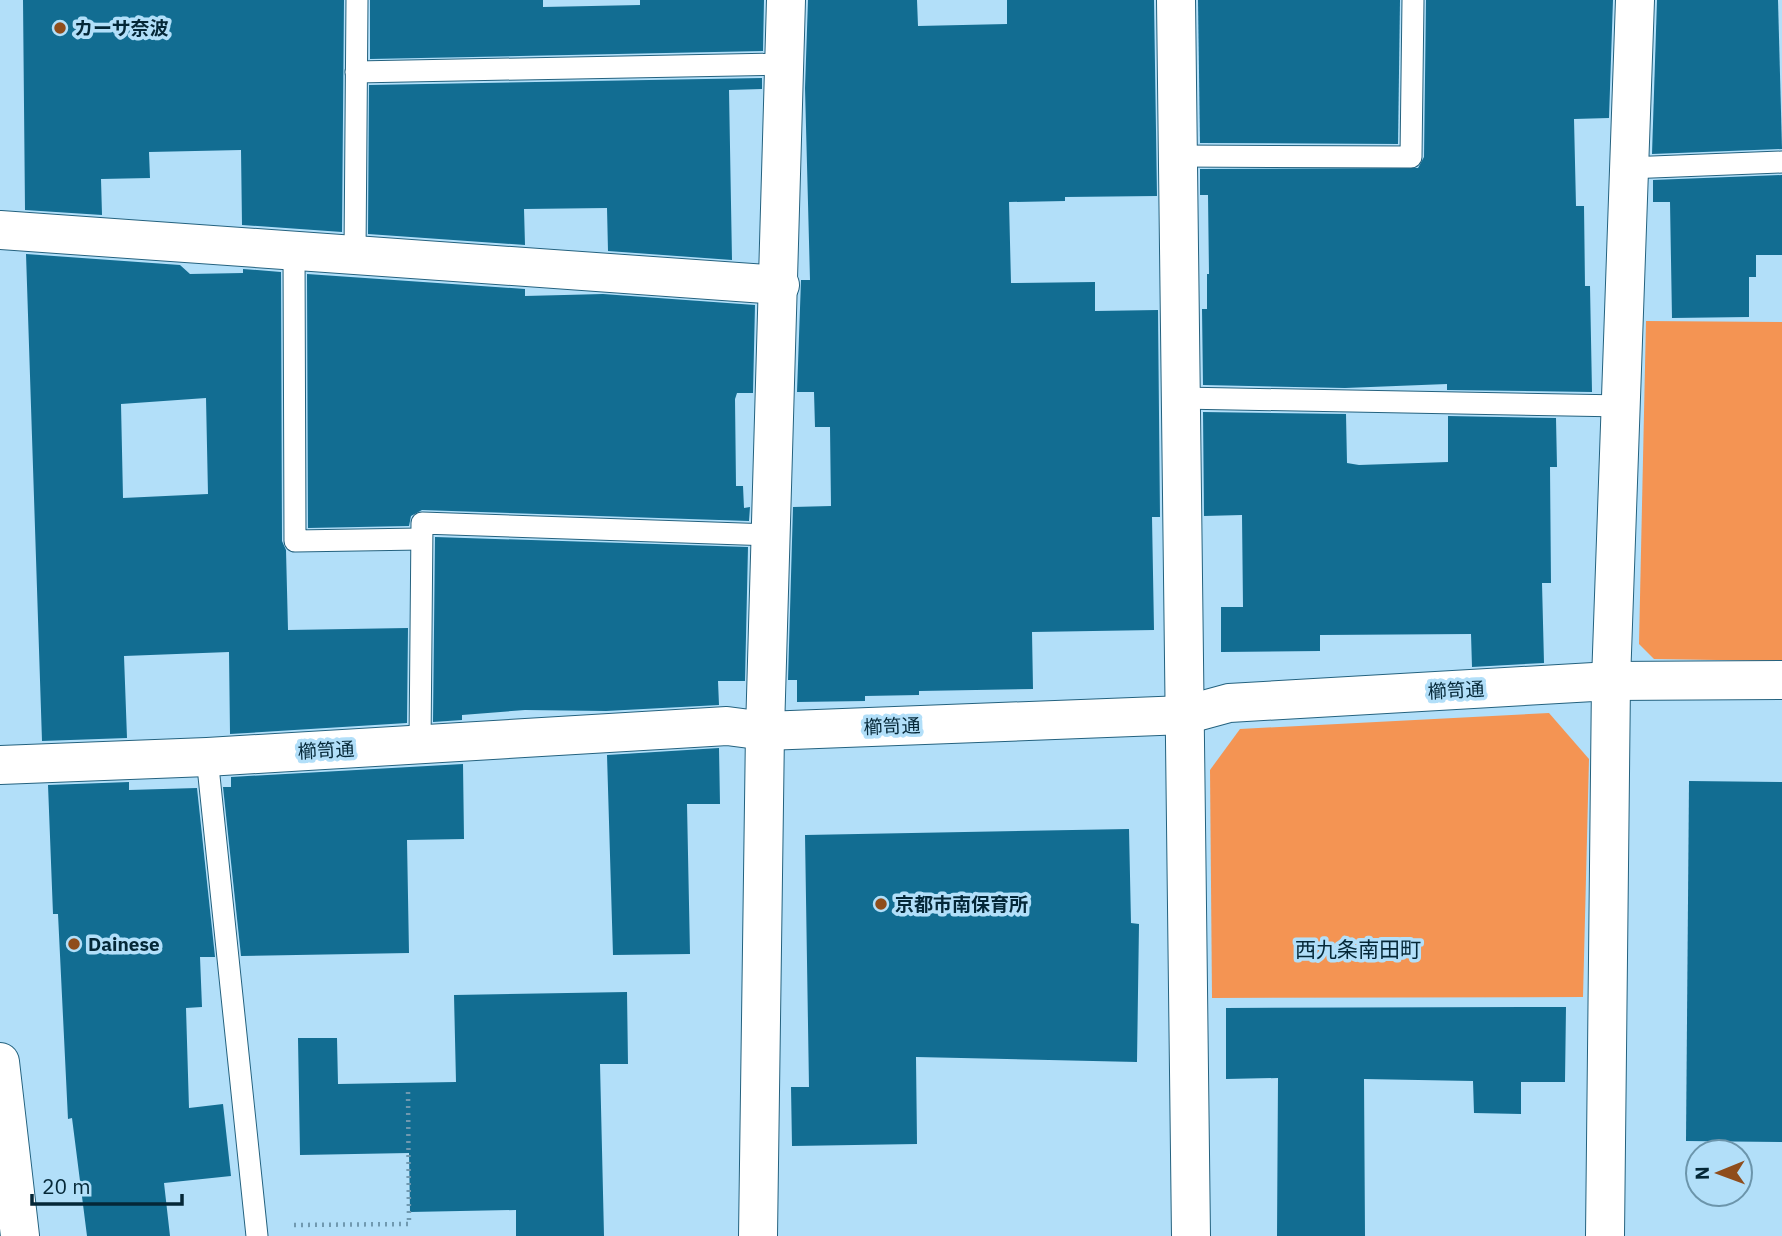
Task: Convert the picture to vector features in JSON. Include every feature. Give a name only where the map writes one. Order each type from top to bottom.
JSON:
[{"type":"main road","points":[[758,1236],[765,731],[780,285],[786,0]]},
{"type":"main road","points":[[1176,0],[1191,1236]]},
{"type":"main road","points":[[1605,1236],[1611,681],[1623,406],[1627,168],[1635,0]]},
{"type":"main road","points":[[0,230],[780,285]]},
{"type":"main road","name":"櫛笥通","points":[[0,765],[207,757],[727,726],[765,731],[1185,715],[1229,703],[1611,681],[1782,680]]},
{"type":"main road","points":[[0,1062],[20,1236]]},
{"type":"lane","points":[[355,254],[357,0]]},
{"type":"lane","points":[[1178,156],[1411,157],[1413,0]]},
{"type":"lane","points":[[356,72],[784,64]]},
{"type":"lane","points":[[1627,168],[1782,162]]},
{"type":"lane","points":[[294,250],[295,541],[421,539]]},
{"type":"lane","points":[[1181,398],[1623,406]]},
{"type":"lane","points":[[420,745],[422,523],[771,535]]},
{"type":"lane","points":[[207,757],[256,1231]]},
{"type":"path","points":[[256,1231],[409,1224],[408,1088]]},
{"type":"shaded area","points":[[1646,321],[1782,322],[1782,661],[1654,659],[1639,644]]},
{"type":"shaded area","points":[[1549,713],[1589,759],[1583,997],[1212,998],[1210,770],[1240,729]]},
{"type":"building","points":[[23,0],[344,0],[342,232],[242,225],[241,150],[149,152],[150,178],[101,179],[102,215],[25,210]]},
{"type":"building","points":[[370,0],[543,0],[543,7],[640,5],[640,0],[764,0],[763,51],[370,59]]},
{"type":"building","points":[[808,0],[917,0],[918,26],[1007,24],[1007,0],[1154,0],[1157,196],[1065,197],[1065,201],[1009,202],[1011,283],[1095,282],[1095,311],[1158,310],[1160,517],[1152,517],[1154,630],[1032,632],[1033,689],[919,691],[919,695],[865,696],[865,701],[797,702],[797,680],[788,680],[793,507],[831,506],[830,427],[815,427],[814,392],[797,392],[801,280],[810,280],[805,88]]},
{"type":"building","points":[[1198,0],[1400,0],[1398,144],[1200,143]]},
{"type":"building","points":[[1426,0],[1613,0],[1609,118],[1574,119],[1576,206],[1584,206],[1585,286],[1590,286],[1592,392],[1447,390],[1447,384],[1345,388],[1203,385],[1202,309],[1207,309],[1209,274],[1208,195],[1200,195],[1200,169],[1418,168],[1424,157]]},
{"type":"building","points":[[1657,0],[1778,0],[1782,149],[1652,154]]},
{"type":"building","points":[[762,78],[762,89],[729,90],[732,260],[608,251],[607,208],[524,209],[525,245],[368,234],[369,85]]},
{"type":"building","points":[[1782,175],[1782,255],[1756,255],[1756,277],[1749,277],[1749,317],[1672,318],[1670,202],[1653,202],[1653,180]]},
{"type":"building","points":[[26,254],[180,265],[190,274],[243,273],[243,269],[281,272],[282,541],[286,550],[288,630],[408,628],[407,723],[230,734],[229,652],[124,656],[127,738],[42,741]],"holes":[[[206,398],[208,494],[123,498],[121,404]]]},
{"type":"building","points":[[307,274],[525,289],[525,296],[603,294],[755,305],[753,393],[737,393],[735,399],[736,486],[743,486],[744,508],[750,507],[749,521],[422,510],[411,516],[409,526],[308,528]]},
{"type":"building","points":[[1203,412],[1346,414],[1347,463],[1359,465],[1448,462],[1448,416],[1556,418],[1557,467],[1550,467],[1551,583],[1542,583],[1544,663],[1472,667],[1471,634],[1320,635],[1320,651],[1221,652],[1221,607],[1243,607],[1242,515],[1204,516]]},
{"type":"building","points":[[435,537],[748,547],[745,681],[718,681],[719,705],[606,711],[525,710],[462,715],[462,720],[433,722]]},
{"type":"building","points":[[719,748],[720,804],[687,804],[690,954],[613,955],[607,755]]},
{"type":"building","points":[[463,764],[464,839],[407,840],[409,953],[241,956],[223,787],[231,787],[231,777]]},
{"type":"building","points":[[1689,781],[1782,782],[1782,1142],[1754,1142],[1754,1138],[1686,1138]]},
{"type":"building","points":[[129,782],[129,790],[197,788],[215,957],[200,957],[202,1007],[186,1008],[189,1108],[223,1104],[231,1176],[164,1183],[170,1236],[87,1236],[72,1118],[68,1119],[58,914],[53,914],[48,785]]},
{"type":"building","points":[[1129,829],[1131,923],[1139,924],[1137,1062],[916,1057],[917,1144],[792,1146],[791,1087],[809,1087],[805,835]]},
{"type":"building","points":[[627,992],[628,1064],[600,1064],[604,1236],[516,1236],[516,1210],[410,1212],[409,1153],[300,1155],[298,1038],[337,1038],[338,1084],[456,1082],[454,995]]},
{"type":"building","points":[[1566,1007],[1565,1082],[1521,1082],[1521,1114],[1474,1113],[1473,1081],[1364,1079],[1365,1236],[1277,1236],[1278,1078],[1226,1079],[1226,1008]]},
{"type":"place","name":"カーサ奈波","points":[[60,28]]},
{"type":"place","name":"京都市南保育所","points":[[881,904]]},
{"type":"place","name":"Dainese","points":[[74,944]]},
{"type":"district","name":"西九条南田町","points":[[1358,950]]}]
